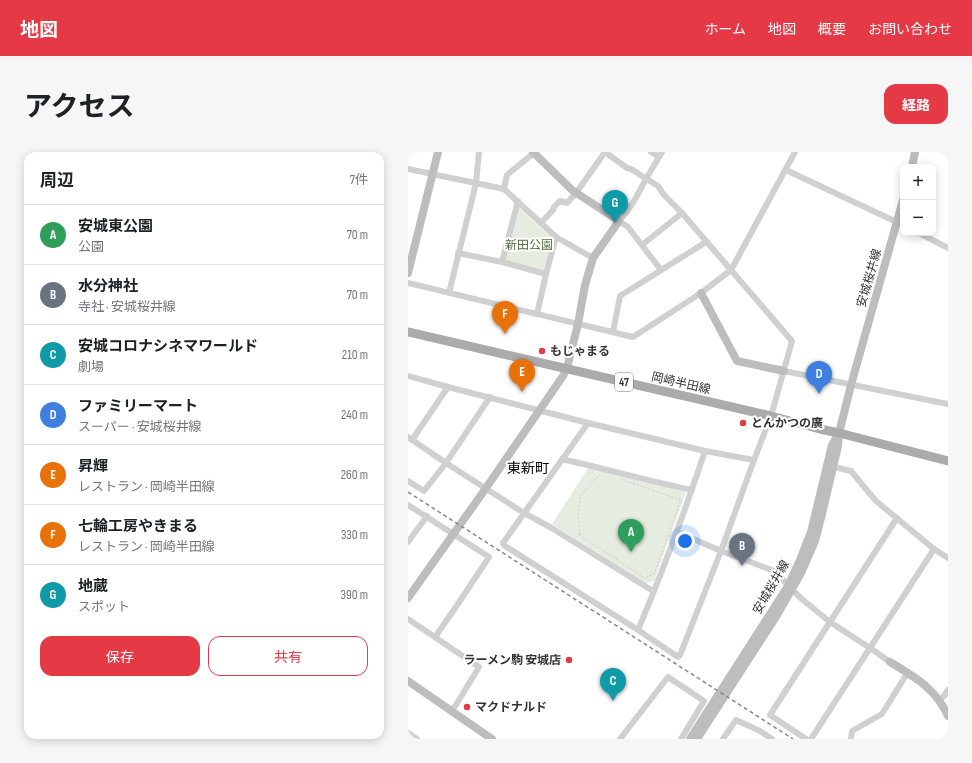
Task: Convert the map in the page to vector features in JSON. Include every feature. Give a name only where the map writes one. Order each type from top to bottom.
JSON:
[{"type":"main road","name":"岡崎半田線","points":[[408,332],[771,416],[948,461]]},
{"type":"street","points":[[408,274],[434,174],[438,152]]},
{"type":"street","points":[[449,293],[476,183],[479,152]]},
{"type":"street","points":[[504,189],[507,175],[534,152],[572,190],[628,227],[661,270]]},
{"type":"street","points":[[541,223],[553,210],[554,206],[560,201],[567,203],[576,193],[605,152],[627,168],[658,186],[664,196],[682,213],[792,341],[771,416],[721,552],[678,657],[505,546],[503,543],[588,424]]},
{"type":"street","points":[[408,598],[486,488],[567,369],[578,324],[585,285],[593,258],[636,199],[646,178],[661,154],[651,152]]},
{"type":"street","points":[[408,283],[633,337],[701,293],[731,270],[795,152]]},
{"type":"street","points":[[913,164],[915,152]]},
{"type":"street","points":[[408,169],[504,189],[556,237],[593,258]]},
{"type":"street","points":[[786,170],[900,223]]},
{"type":"street","points":[[502,262],[518,201]]},
{"type":"street","points":[[642,245],[682,213]]},
{"type":"street","name":"安城桜井線","points":[[697,739],[790,588],[810,532],[830,466],[832,445],[839,433],[850,385],[900,223]]},
{"type":"street","points":[[925,236],[948,248]]},
{"type":"street","points":[[537,314],[556,237]]},
{"type":"street","points":[[613,332],[620,296],[706,242]]},
{"type":"street","points":[[458,253],[502,262],[546,274]]},
{"type":"street","points":[[701,293],[737,361],[784,372],[948,404]]},
{"type":"street","points":[[408,376],[588,424],[754,460]]},
{"type":"street","points":[[448,387],[410,439],[524,513],[550,527],[653,591]]},
{"type":"street","points":[[408,481],[424,491],[446,463],[490,397]]},
{"type":"street","points":[[638,630],[677,532],[705,450]]},
{"type":"street","points":[[562,459],[692,490]]},
{"type":"street","points":[[830,466],[852,471],[876,501],[934,549],[948,558]]},
{"type":"street","points":[[408,505],[489,557],[434,637]]},
{"type":"street","points":[[408,542],[427,516]]},
{"type":"street","points":[[806,739],[770,715],[897,518]]},
{"type":"street","points":[[677,532],[721,552],[778,572],[790,588],[830,622],[925,684],[934,693],[948,716]]},
{"type":"street","points":[[811,739],[934,549]]},
{"type":"street","name":"安城桜井線","points":[[690,739],[790,588]]},
{"type":"street","points":[[408,619],[479,668],[451,711]]},
{"type":"street","points":[[851,739],[852,731],[882,714],[908,672]]},
{"type":"street","points":[[620,739],[668,677],[704,701],[680,739]]},
{"type":"street","points":[[409,683],[492,739]]},
{"type":"street","points":[[939,700],[948,690]]},
{"type":"street","points":[[723,739],[736,720],[772,739]]},
{"type":"street","points":[[408,733],[417,739]]},
{"type":"path","points":[[574,543],[579,535],[580,527],[578,516],[581,495],[603,468]]},
{"type":"path","points":[[579,535],[645,578],[654,574],[681,500],[615,478]]},
{"type":"green space","name":"新田公園","points":[[517,206],[552,238],[544,270],[503,261]]},
{"type":"green space","points":[[588,468],[686,492],[654,581],[645,583],[552,524]]},
{"type":"railway","points":[[408,492],[793,739]]},
{"type":"place","name":"地蔵","points":[[615,223]]},
{"type":"place","name":"七輪工房やきまる","points":[[505,334]]},
{"type":"place","name":"もじゃまる","points":[[542,351]]},
{"type":"place","name":"昇輝","points":[[522,392]]},
{"type":"place","name":"ファミリーマート","points":[[819,394]]},
{"type":"place","name":"とんかつの廣","points":[[743,423]]},
{"type":"place","name":"安城東公園","points":[[631,552]]},
{"type":"place","name":"水分神社","points":[[742,566]]},
{"type":"place","name":"ラーメン駒 安城店","points":[[569,660]]},
{"type":"place","name":"安城コロナシネマワールド","points":[[613,701]]},
{"type":"place","name":"マクドナルド","points":[[467,707]]},
{"type":"district","name":"東新町","points":[[528,468]]}]
